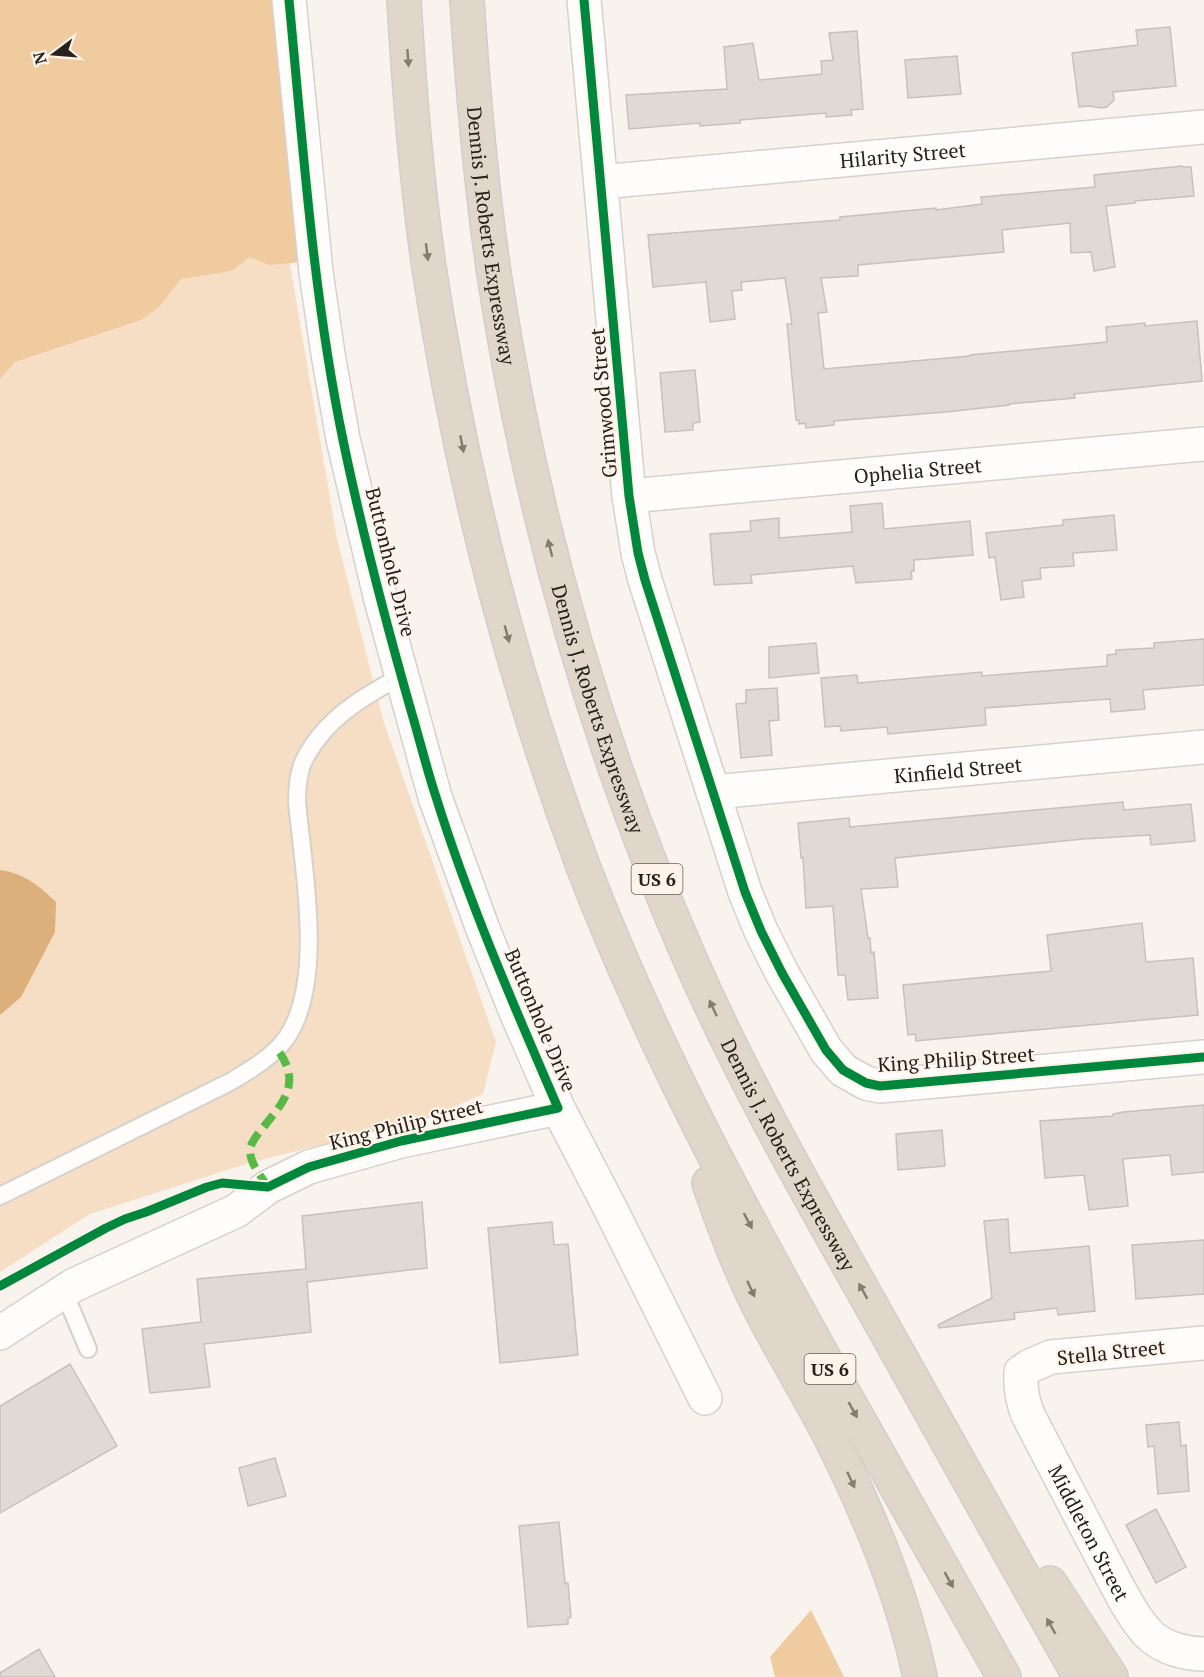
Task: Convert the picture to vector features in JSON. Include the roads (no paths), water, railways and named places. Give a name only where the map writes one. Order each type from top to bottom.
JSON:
[{"type":"highway","name":"US 6","points":[[404,0],[416,159],[428,261],[464,456],[489,569],[517,669],[583,866],[665,1057],[711,1151],[760,1243],[1004,1677]]},
{"type":"highway","name":"Dennis J. Roberts Expressway","points":[[467,0],[482,179],[499,302],[533,481],[585,675],[650,864],[733,1051],[780,1142],[1080,1677]]},
{"type":"highway","points":[[665,1057],[739,1263],[764,1316],[832,1441],[873,1529],[905,1620],[920,1677]]},
{"type":"highway","points":[[880,1321],[1111,1677]]},
{"type":"street","name":"Buttonhole Drive","points":[[289,0],[306,185],[327,354],[361,520],[435,797],[481,924],[558,1108],[705,1398]]},
{"type":"street","name":"Grimwood Street","points":[[584,0],[629,496],[638,553],[713,792]]},
{"type":"street","name":"Hilarity Street","points":[[601,182],[1204,127]]},
{"type":"street","name":"Ophelia Street","points":[[629,496],[1204,444]]},
{"type":"street","name":"Kinfield Street","points":[[713,792],[1204,747]]},
{"type":"street","name":"King Philip Street","points":[[713,792],[760,931],[826,1050],[843,1070],[854,1077],[866,1083],[891,1086],[1204,1057]]},
{"type":"street","name":"King Philip Street","points":[[0,1333],[74,1285],[236,1211],[268,1188],[309,1167],[401,1141],[558,1108]]},
{"type":"street","name":"Stella Street","points":[[1021,1372],[1052,1357],[1204,1343]]},
{"type":"street","name":"Middleton Street","points":[[1021,1372],[1020,1387],[1028,1415],[1137,1620],[1154,1639],[1165,1645],[1188,1653],[1204,1654]]},
{"type":"lane","points":[[0,1196],[230,1082],[255,1067],[287,1038],[296,1022],[303,999],[309,948],[309,923],[297,802],[297,782],[302,766],[306,754],[339,715],[353,704],[401,676]]},
{"type":"lane","points":[[64,1292],[88,1349]]}]
